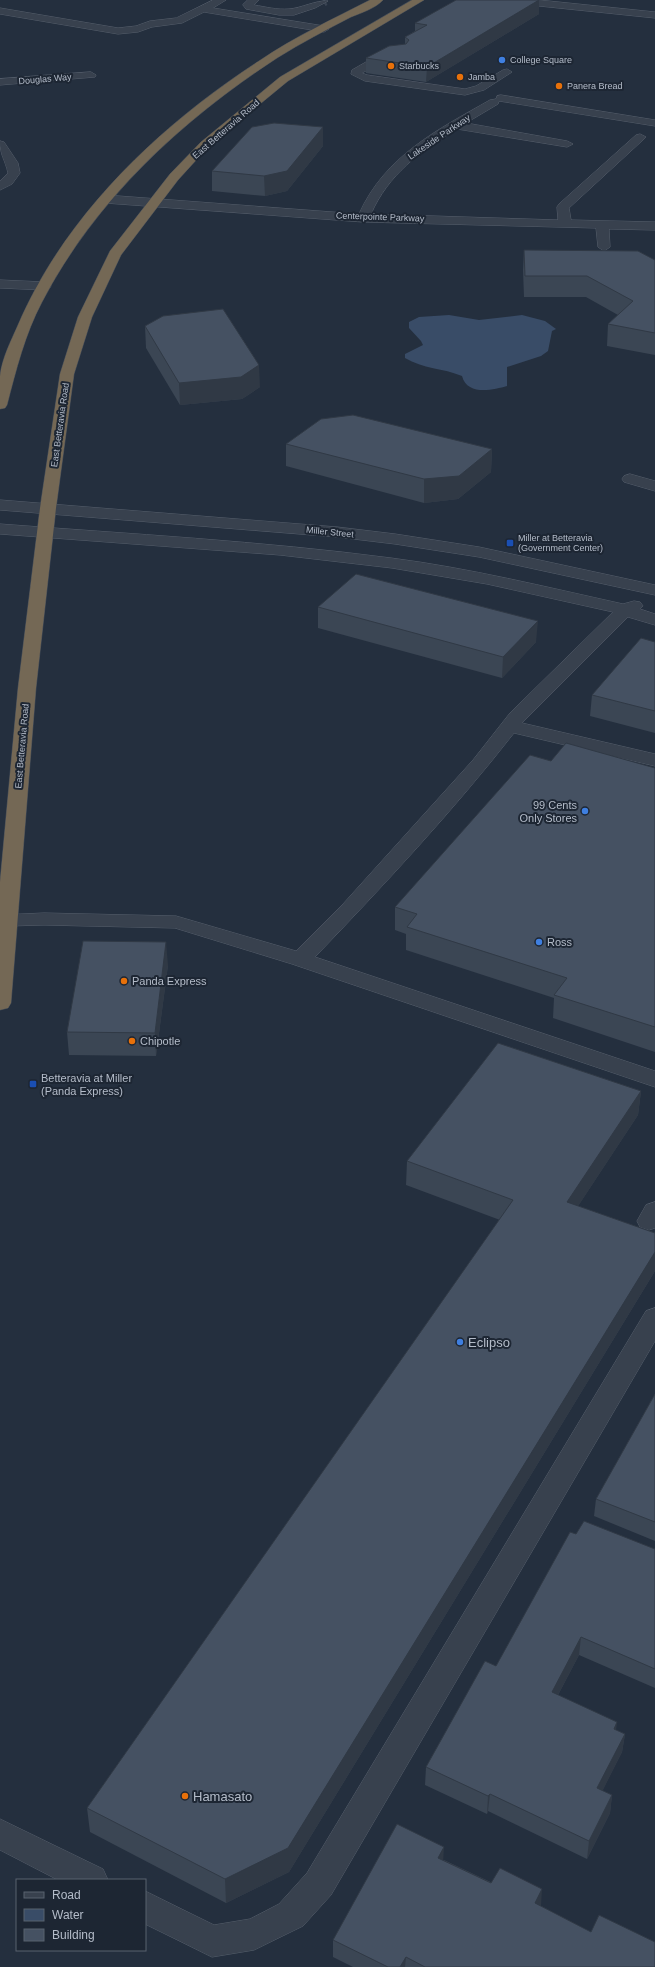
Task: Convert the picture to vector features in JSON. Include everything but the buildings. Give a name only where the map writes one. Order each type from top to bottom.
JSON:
[{"type":"highway","points":[[0,405],[4,381],[27,316],[66,249],[105,199],[160,143],[206,102],[263,63],[378,0]]},
{"type":"highway","name":"East Betteravia Road","points":[[0,1003],[4,921],[27,688],[48,508],[68,374],[85,317],[115,254],[153,202],[205,144],[284,79],[326,53],[419,0]]},
{"type":"street","points":[[2,7],[118,31],[138,29],[150,24],[178,21],[221,0]]},
{"type":"street","points":[[254,0],[249,3],[248,5],[250,7],[290,6],[303,10],[318,0]]},
{"type":"street","points":[[510,0],[655,15]]},
{"type":"street","points":[[595,0],[655,6]]},
{"type":"street","points":[[202,10],[324,29]]},
{"type":"street","points":[[402,55],[384,56],[356,72],[356,74],[365,78],[465,92],[480,88],[507,72]]},
{"type":"street","name":"Douglas Way","points":[[0,82],[91,75]]},
{"type":"street","name":"Lakeside Parkway","points":[[363,218],[372,198],[386,178],[420,148],[498,100],[655,123]]},
{"type":"street","points":[[456,125],[567,144]]},
{"type":"street","points":[[565,223],[563,207],[640,136]]},
{"type":"street","points":[[0,144],[12,163],[14,173],[8,181],[0,186]]},
{"type":"street","name":"Centerpointe Parkway","points":[[105,199],[363,218],[655,226]]},
{"type":"street","points":[[602,224],[604,248]]},
{"type":"street","points":[[0,284],[44,286]]},
{"type":"street","points":[[630,479],[655,486]]},
{"type":"street","name":"Miller Street","points":[[0,505],[336,532],[395,539],[479,552],[653,588]]},
{"type":"street","points":[[0,529],[280,550],[392,563],[487,579],[624,610],[655,620]]},
{"type":"street","points":[[392,563],[435,562],[478,567],[625,598],[642,595],[653,588]]},
{"type":"street","points":[[300,959],[395,859],[480,764],[518,717],[624,610],[640,605],[655,607]]},
{"type":"street","points":[[510,726],[655,760]]},
{"type":"street","points":[[4,921],[44,919],[176,922],[300,959],[655,1079]]},
{"type":"street","points":[[146,1908],[212,1941],[254,1934],[291,1915],[319,1884],[655,1318]]},
{"type":"street","points":[[0,1834],[89,1879]]},
{"type":"water","points":[[449,315],[479,320],[522,315],[545,321],[556,329],[552,331],[548,351],[541,356],[507,367],[507,386],[481,390],[469,387],[462,376],[412,362],[405,358],[405,354],[423,345],[409,328],[409,322],[419,317]]},
{"type":"place","name":"College Square","points":[[502,60]]},
{"type":"place","name":"Starbucks","points":[[391,66]]},
{"type":"place","name":"Jamba","points":[[460,77]]},
{"type":"place","name":"Panera Bread","points":[[559,86]]},
{"type":"place","name":"Miller at Betteravia (Government Center)","points":[[510,543]]},
{"type":"place","name":"99 Cents Only Stores","points":[[585,811]]},
{"type":"place","name":"Ross","points":[[539,942]]},
{"type":"place","name":"Panda Express","points":[[124,981]]},
{"type":"place","name":"Chipotle","points":[[132,1041]]},
{"type":"place","name":"Betteravia at Miller (Panda Express)","points":[[33,1084]]},
{"type":"place","name":"Eclipso","points":[[460,1342]]},
{"type":"place","name":"Hamasato","points":[[185,1796]]}]
